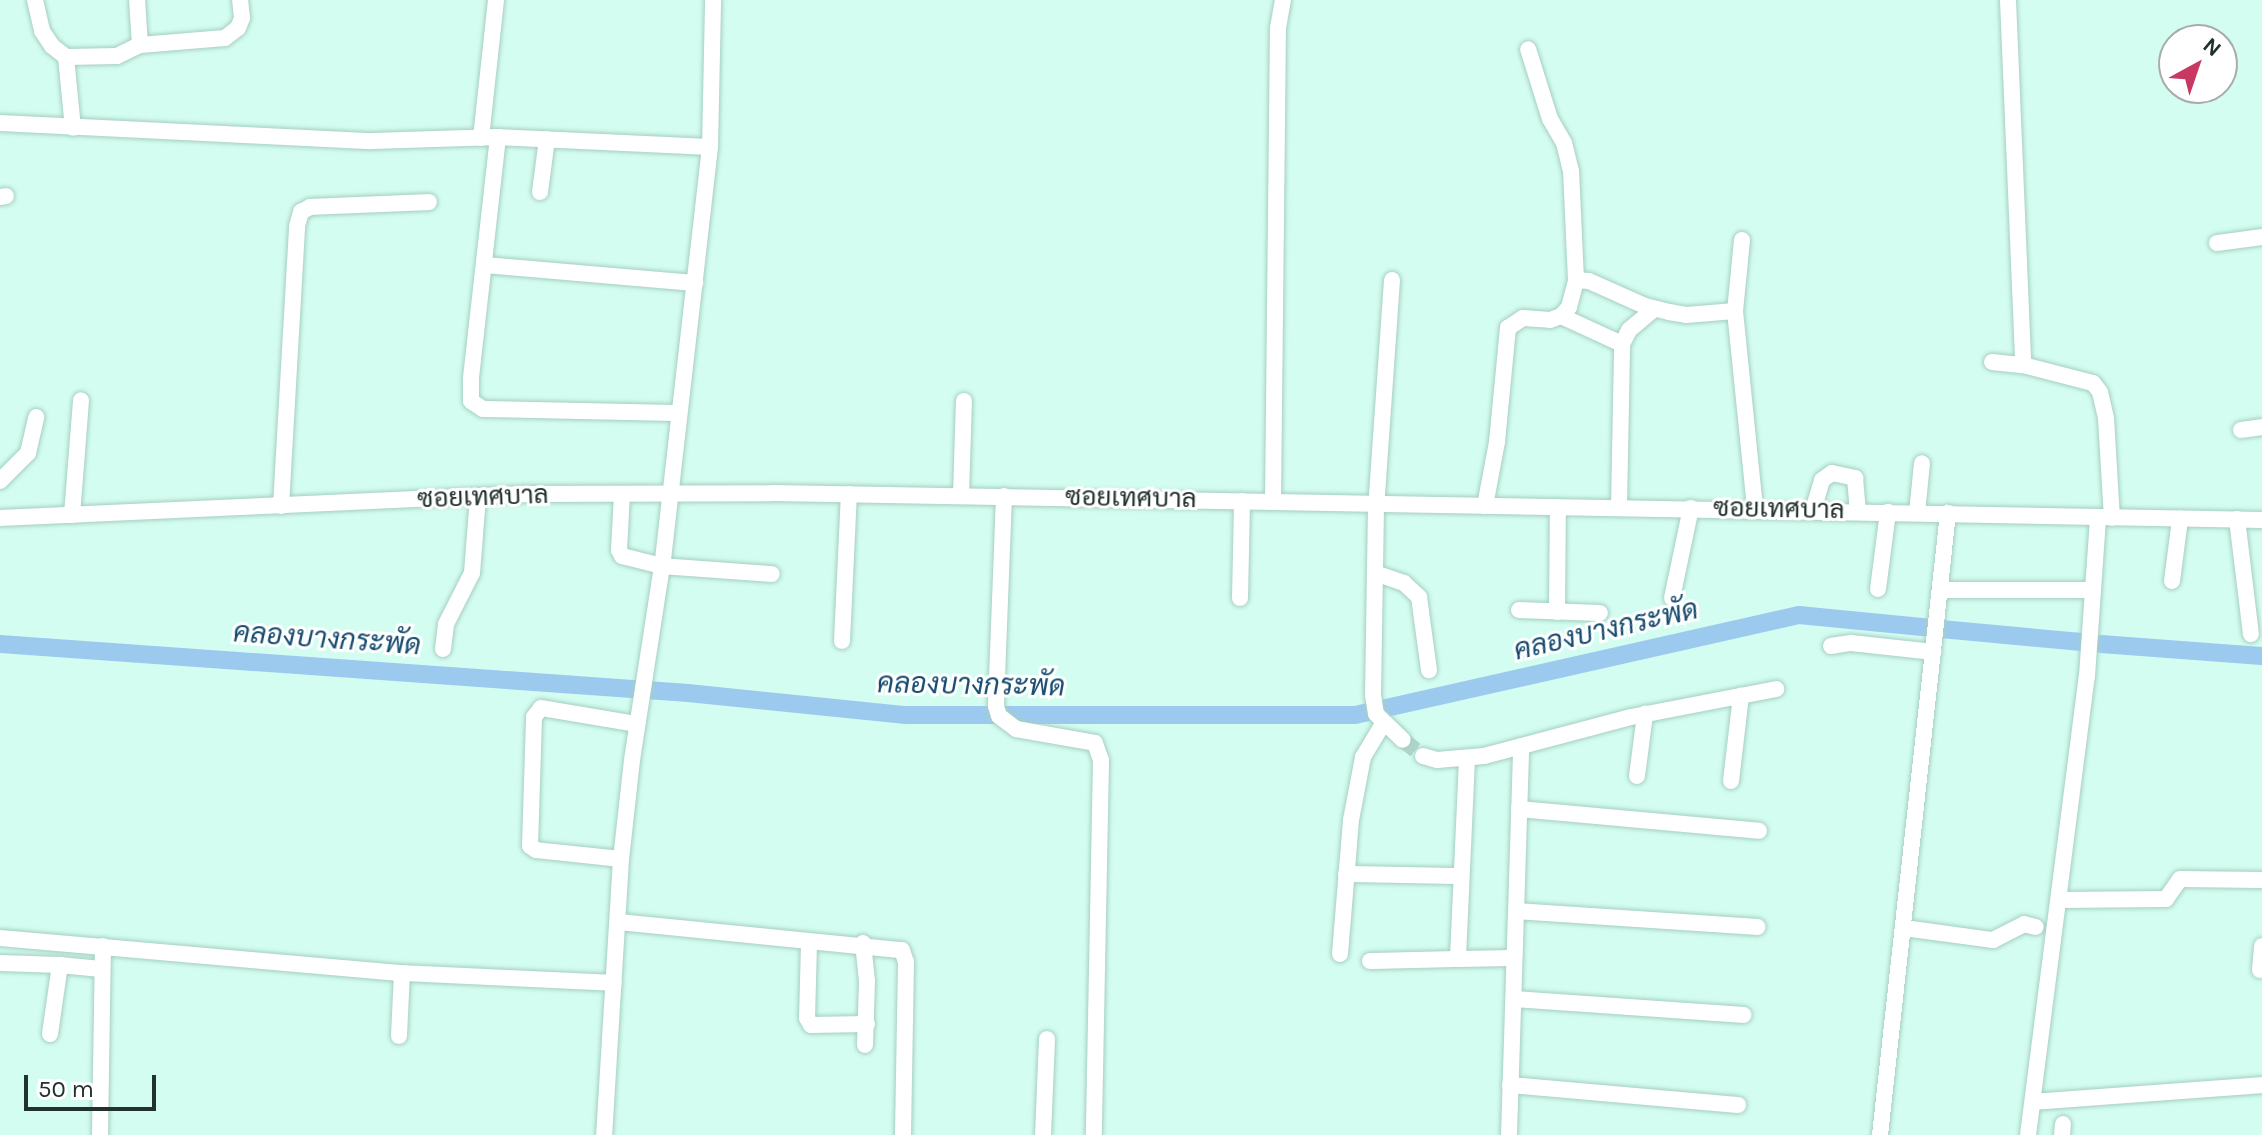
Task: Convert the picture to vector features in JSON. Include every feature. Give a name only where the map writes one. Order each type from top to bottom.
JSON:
[{"type":"street","points":[[35,0],[42,31],[66,57],[73,128]]},
{"type":"street","points":[[137,0],[140,45]]},
{"type":"street","points":[[66,57],[117,56],[140,45],[225,38],[238,28],[242,18],[240,0]]},
{"type":"street","points":[[496,0],[484,265],[471,401],[483,409],[679,413]]},
{"type":"street","points":[[604,1135],[621,859],[637,724],[662,566],[710,147],[713,0]]},
{"type":"street","points":[[1273,502],[1278,28],[1283,0]]},
{"type":"street","points":[[2008,0],[2023,365]]},
{"type":"street","points":[[1485,506],[1497,442],[1508,328],[1523,318],[1550,320],[1561,316],[1569,307],[1576,280],[1571,171],[1564,143],[1550,119],[1528,49]]},
{"type":"street","points":[[0,123],[372,141],[490,137],[710,147]]},
{"type":"street","points":[[540,192],[547,139]]},
{"type":"street","points":[[281,506],[297,226],[301,212],[310,207],[429,202]]},
{"type":"street","points":[[2217,243],[2262,237]]},
{"type":"street","points":[[1742,240],[1735,311],[1755,508]]},
{"type":"street","points":[[484,265],[695,283]]},
{"type":"street","points":[[1392,280],[1376,506],[1373,695],[1380,719],[1403,740]]},
{"type":"street","points":[[1576,280],[1589,281],[1654,309],[1686,315],[1735,311]]},
{"type":"street","points":[[1619,507],[1622,344],[1629,330],[1654,309]]},
{"type":"street","points":[[1561,316],[1622,344]]},
{"type":"street","points":[[1992,362],[2023,365],[2093,383],[2100,392],[2106,418],[2105,518],[2093,590],[2087,676],[2028,1135]]},
{"type":"street","points":[[72,515],[81,400]]},
{"type":"street","points":[[961,495],[964,401]]},
{"type":"street","points":[[0,481],[28,453],[36,417]]},
{"type":"street","points":[[2241,430],[2262,427]]},
{"type":"street","points":[[1917,513],[1922,463]]},
{"type":"street","points":[[1813,510],[1822,480],[1832,473],[1855,478],[1858,511]]},
{"type":"street","points":[[622,494],[620,553],[662,566],[772,574]]},
{"type":"street","points":[[842,641],[849,494]]},
{"type":"street","name":"ซอยเทศบาล","points":[[0,518],[478,496],[849,494],[1376,506],[1755,508],[2262,520]]},
{"type":"street","points":[[443,649],[446,624],[472,573],[478,496]]},
{"type":"street","points":[[1004,496],[999,714],[1016,729],[1095,743],[1099,747],[1094,1135]]},
{"type":"street","points":[[1240,598],[1242,501]]},
{"type":"street","points":[[1557,612],[1558,507]]},
{"type":"street","points":[[1672,598],[1691,508]]},
{"type":"street","points":[[1878,589],[1888,512]]},
{"type":"street","points":[[1880,1135],[1948,513]]},
{"type":"street","points":[[2172,581],[2180,519]]},
{"type":"street","points":[[2237,519],[2251,634]]},
{"type":"street","points":[[1375,573],[1404,583],[1419,597],[1429,670]]},
{"type":"street","points":[[1941,590],[2093,590]]},
{"type":"street","points":[[1519,610],[1600,613]]},
{"type":"street","points":[[1831,646],[1851,643],[1934,652]]},
{"type":"street","points":[[1423,756],[1467,759],[1645,714],[1776,689]]},
{"type":"street","points":[[1731,781],[1741,696]]},
{"type":"street","points":[[621,859],[536,850],[530,846],[534,717],[541,708],[637,724]]},
{"type":"street","points":[[1637,776],[1645,714]]},
{"type":"street","points":[[1340,954],[1346,874],[1363,757],[1380,719]]},
{"type":"street","points":[[1509,1135],[1521,746]]},
{"type":"street","points":[[1458,959],[1467,759]]},
{"type":"street","points":[[1519,809],[1759,831]]},
{"type":"street","points":[[1346,874],[1461,876]]},
{"type":"street","points":[[2059,900],[2166,899],[2180,879],[2262,880]]},
{"type":"street","points":[[1516,911],[1757,927]]},
{"type":"street","points":[[619,922],[809,943],[863,943],[905,953],[903,1135]]},
{"type":"street","points":[[1904,928],[1993,940],[2024,924],[2036,927]]},
{"type":"street","points":[[0,938],[402,973],[614,983]]},
{"type":"street","points":[[809,943],[807,1018],[811,1025],[867,1024]]},
{"type":"street","points":[[863,943],[867,1024],[865,1045]]},
{"type":"street","points":[[100,1135],[103,946]]},
{"type":"street","points":[[2260,970],[2262,946]]},
{"type":"street","points":[[1370,961],[1514,958]]},
{"type":"street","points":[[0,963],[101,969]]},
{"type":"street","points":[[50,1034],[60,965]]},
{"type":"street","points":[[399,1036],[402,973]]},
{"type":"street","points":[[1515,999],[1743,1015]]},
{"type":"street","points":[[1043,1135],[1047,1039]]},
{"type":"street","points":[[1510,1085],[1738,1105]]},
{"type":"street","points":[[2033,1102],[2262,1085]]},
{"type":"waterway","name":"คลองบางกระพัด","points":[[0,644],[688,693],[906,715],[1355,715],[1799,615],[1932,628]]},
{"type":"waterway","name":"คลองบางกระพัด","points":[[1941,629],[2081,642]]},
{"type":"waterway","name":"คลองบางกระพัด","points":[[2101,644],[2262,656]]},
{"type":"tunnel","points":[[1403,740],[1423,756]]}]
